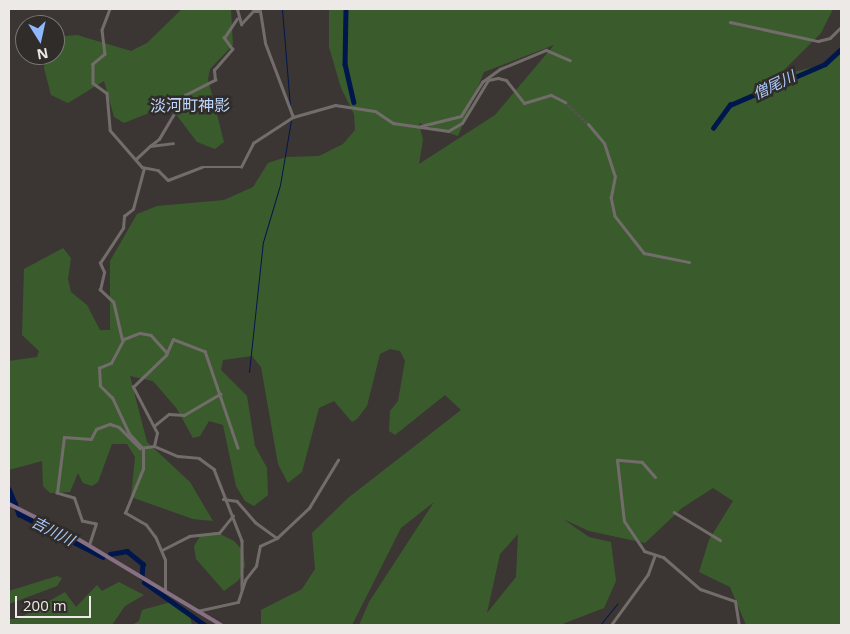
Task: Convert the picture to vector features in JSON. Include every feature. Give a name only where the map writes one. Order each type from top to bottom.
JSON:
[{"type":"main road","points":[[9,504],[89,545],[221,625]]},
{"type":"street","points":[[110,9],[102,30],[105,54],[94,64],[94,83],[107,94],[110,130],[144,168],[158,170],[168,180],[202,168],[241,167],[254,143],[293,117],[335,105],[375,111],[393,123],[421,126],[441,132],[458,127],[488,80],[498,78],[506,80],[524,103],[551,96],[566,102]]},
{"type":"street","points":[[136,159],[157,141],[185,95],[215,80],[214,70],[232,49],[224,38],[237,19],[237,9]]},
{"type":"street","points":[[237,19],[244,23],[253,11],[260,11],[265,43],[293,117]]},
{"type":"street","points":[[730,22],[818,41],[830,38],[841,27]]},
{"type":"street","points":[[421,126],[461,116],[482,82],[500,69],[546,50],[570,60]]},
{"type":"street","points":[[588,124],[604,143],[615,176],[612,197],[615,216],[644,253],[689,262]]},
{"type":"street","points":[[150,146],[173,143]]},
{"type":"street","points":[[144,168],[133,209],[124,216],[123,228],[100,263],[104,272],[100,290],[113,302],[122,341],[111,363],[99,368],[99,382],[143,449],[145,462],[125,516],[146,525],[162,551],[164,592]]},
{"type":"street","points":[[122,341],[145,333],[167,353]]},
{"type":"street","points":[[154,446],[154,426],[133,387],[167,353],[176,338],[205,352],[238,448]]},
{"type":"street","points":[[154,426],[169,414],[184,415],[220,394]]},
{"type":"street","points":[[89,545],[96,524],[82,521],[74,498],[57,493],[64,437],[91,439],[101,426],[117,425],[143,449]]},
{"type":"street","points":[[143,449],[154,446],[178,456],[198,458],[214,469],[223,499],[233,516],[242,541],[242,590]]},
{"type":"street","points":[[197,611],[207,606],[225,608],[238,602],[242,590],[256,566],[260,546],[277,538],[309,508],[338,460]]},
{"type":"street","points":[[655,477],[642,462],[617,460],[624,521],[639,546],[655,555],[700,589],[735,601],[738,625]]},
{"type":"street","points":[[223,499],[235,500],[254,522],[277,538]]},
{"type":"street","points":[[674,512],[720,540]]},
{"type":"street","points":[[162,551],[190,536],[219,533],[233,516]]},
{"type":"street","points":[[611,625],[624,602],[643,582],[655,555]]},
{"type":"green space","points":[[182,9],[231,9],[233,45],[210,69],[208,79],[224,142],[215,149],[197,142],[169,105],[124,123],[114,117],[104,81],[68,103],[51,95],[44,65],[65,65],[65,36],[77,35],[131,51],[147,43]]},
{"type":"green space","points":[[329,9],[833,9],[821,33],[778,76],[826,64],[841,50],[841,625],[746,625],[730,587],[699,572],[709,540],[733,501],[713,488],[682,508],[645,543],[589,531],[563,519],[589,537],[611,542],[616,581],[604,608],[560,625],[359,625],[369,602],[434,502],[401,528],[352,625],[261,625],[261,610],[302,589],[315,569],[312,533],[348,498],[461,410],[445,395],[395,435],[389,431],[390,411],[398,401],[405,361],[400,351],[390,349],[380,354],[367,406],[357,419],[352,422],[334,401],[319,408],[302,472],[288,483],[278,464],[261,367],[252,356],[223,360],[221,370],[247,396],[255,446],[267,468],[268,495],[254,506],[245,501],[236,486],[223,425],[209,421],[200,436],[193,438],[177,409],[153,381],[130,376],[147,442],[190,482],[213,521],[193,519],[131,497],[135,457],[127,444],[112,444],[98,482],[92,486],[83,483],[78,473],[70,492],[50,493],[43,486],[42,461],[9,470],[9,361],[37,357],[39,351],[22,335],[24,269],[63,248],[71,258],[68,279],[71,292],[87,305],[100,330],[110,330],[110,261],[137,214],[157,206],[224,200],[253,187],[268,163],[286,157],[319,156],[343,144],[355,130],[354,114],[341,88],[329,47]],"holes":[[[554,45],[495,115],[419,164],[423,140],[419,123],[458,136],[484,72]],[[518,534],[516,577],[487,613],[500,554]]]},
{"type":"green space","points":[[216,532],[234,541],[243,551],[245,566],[239,580],[224,591],[196,559],[194,546],[201,535]]},
{"type":"green space","points":[[57,576],[62,578],[57,586],[9,604],[9,591]]},
{"type":"green space","points":[[119,582],[144,595],[125,606],[112,625],[9,625],[9,619],[18,619],[65,592],[76,607],[97,585],[102,591]]},
{"type":"green space","points":[[171,602],[190,616],[192,625],[132,625],[139,621],[142,610]]},
{"type":"waterway","points":[[282,9],[290,106]]},
{"type":"waterway","points":[[346,9],[345,64],[354,102]]},
{"type":"waterway","name":"僧尾川","points":[[713,128],[730,105],[825,64],[841,49]]},
{"type":"waterway","points":[[249,372],[263,242],[280,185],[291,120]]},
{"type":"waterway","points":[[9,489],[15,503]]},
{"type":"waterway","name":"吉川川","points":[[9,500],[15,503],[19,514],[103,557]]},
{"type":"waterway","name":"吉川川","points":[[110,554],[127,551],[143,564],[142,577]]},
{"type":"waterway","name":"吉川川","points":[[144,582],[205,625]]},
{"type":"waterway","points":[[600,625],[618,603]]},
{"type":"tunnel","points":[[565,102],[588,124]]},
{"type":"district","name":"淡河町神影","points":[[190,105]]}]
